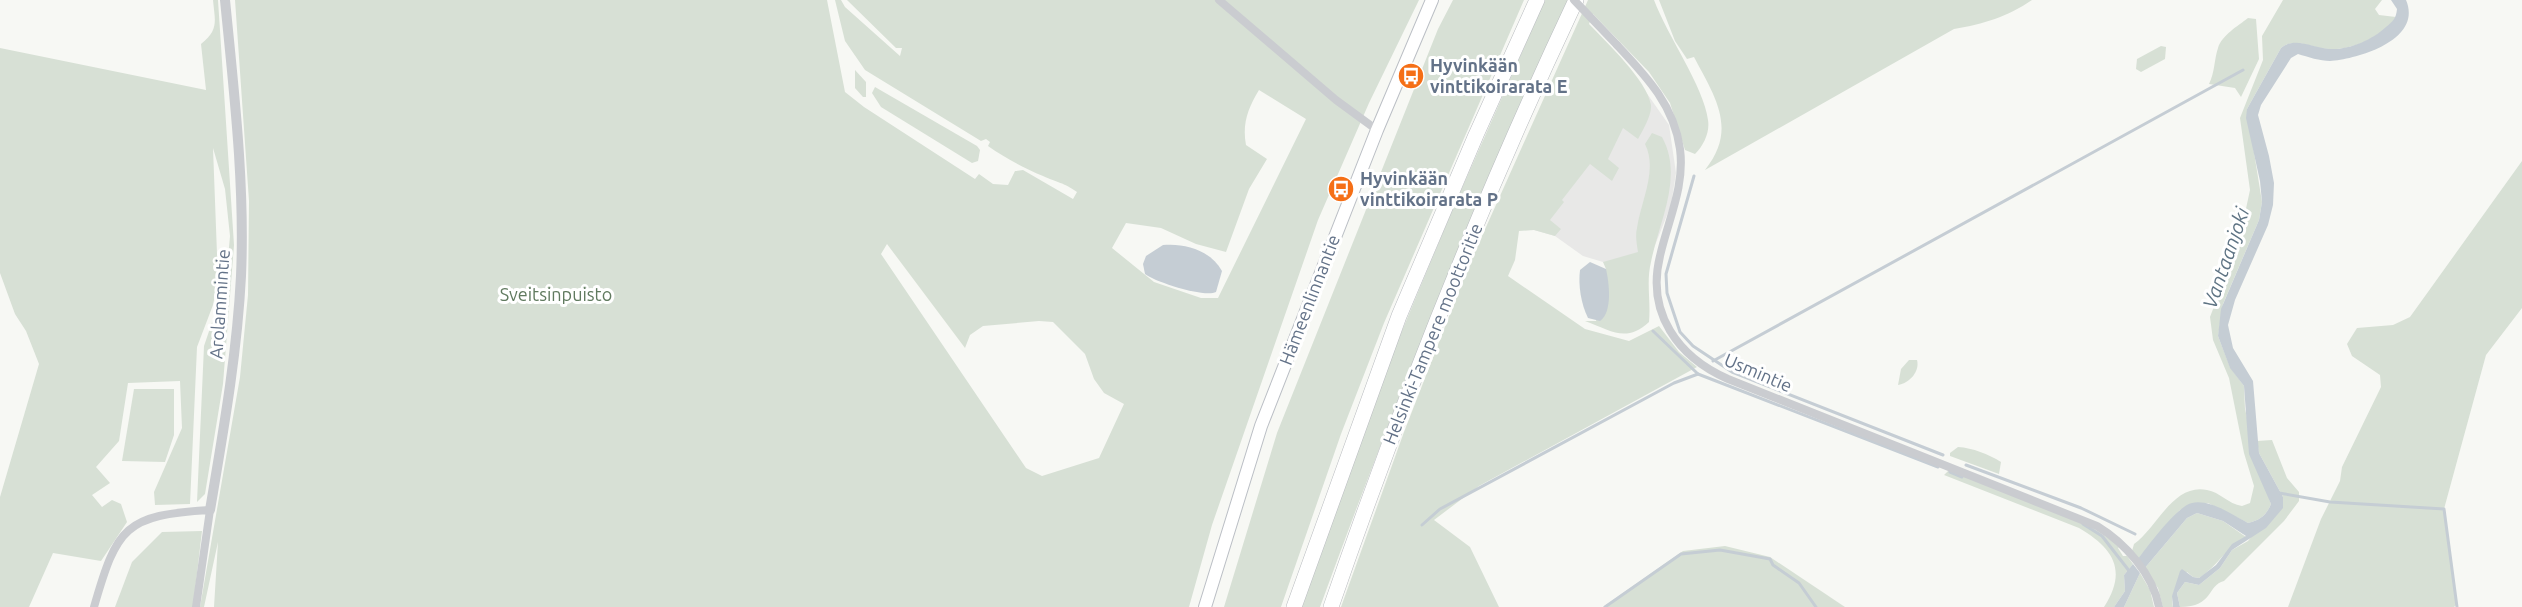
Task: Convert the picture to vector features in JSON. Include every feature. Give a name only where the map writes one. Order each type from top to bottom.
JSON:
[{"type":"highway","name":"Helsinki-Tampere moottoritie","points":[[1294,607],[1399,316],[1476,135],[1537,0]]},
{"type":"highway","name":"Helsinki-Tampere moottoritie","points":[[1331,607],[1366,505],[1472,235],[1575,0]]},
{"type":"main road","name":"Hämeenlinnantie","points":[[1205,607],[1261,426],[1377,130],[1432,0]]},
{"type":"street","name":"Arolammintie","points":[[196,607],[232,376],[241,276],[237,118],[225,0]]},
{"type":"street","points":[[1220,0],[1336,100],[1377,130]]},
{"type":"street","name":"Usmintie","points":[[1575,0],[1656,88],[1671,115],[1681,169],[1679,185],[1660,256],[1656,290],[1665,325],[1679,346],[1700,364],[1728,380],[2089,522],[2112,535],[2130,553],[2150,581],[2159,607]]},
{"type":"street","points":[[94,607],[107,565],[129,528],[148,518],[166,514],[210,510]]},
{"type":"shaded area","points":[[2391,0],[2406,0],[2409,14],[2405,26],[2397,36],[2371,51],[2342,59],[2326,61],[2298,54],[2291,58],[2261,105],[2258,115],[2274,183],[2273,205],[2268,225],[2235,300],[2228,325],[2233,348],[2253,381],[2259,453],[2283,497],[2283,508],[2266,528],[2232,550],[2220,568],[2199,585],[2185,582],[2177,593],[2180,607],[2173,607],[2172,596],[2182,569],[2193,577],[2199,578],[2216,565],[2232,544],[2246,536],[2223,521],[2197,513],[2187,518],[2144,569],[2138,559],[2171,519],[2186,506],[2199,502],[2221,508],[2248,523],[2262,517],[2271,504],[2249,454],[2244,386],[2230,368],[2218,336],[2221,309],[2259,220],[2262,202],[2260,181],[2246,118],[2247,109],[2281,48],[2298,43],[2337,49],[2367,40],[2394,20],[2397,9]]},
{"type":"shaded area","points":[[1641,85],[1669,125],[1676,173],[1671,205],[1638,288],[1603,262],[1583,256],[1555,236],[1534,230]]},
{"type":"shaded area","points":[[1163,245],[1180,245],[1196,249],[1211,258],[1222,271],[1216,292],[1202,293],[1180,288],[1145,274],[1143,264],[1146,256]]},
{"type":"shaded area","points":[[1590,262],[1606,269],[1609,289],[1608,304],[1607,311],[1600,321],[1588,318],[1581,294],[1580,270]]},
{"type":"shaded area","points":[[2133,564],[2140,573],[2124,607],[2114,607],[2125,591],[2124,575]]},
{"type":"green space","points":[[213,0],[218,0],[234,245],[223,384],[205,494],[197,502],[204,346],[226,281],[230,236],[225,189],[213,148],[218,280],[213,305],[197,347],[190,504],[155,505],[154,492],[182,428],[180,381],[128,383],[119,441],[96,467],[110,483],[92,495],[102,507],[112,500],[121,504],[127,522],[101,561],[53,553],[29,607],[0,607],[0,497],[39,364],[26,331],[15,314],[0,273],[0,48],[206,90],[201,44],[213,29],[215,19]]},
{"type":"green space","name":"Sveitsinpuisto","points":[[235,0],[827,0],[845,92],[864,107],[975,179],[979,174],[993,184],[1008,185],[1015,171],[1023,170],[1073,199],[1077,192],[1008,159],[988,146],[990,142],[986,139],[981,141],[865,70],[845,41],[835,0],[841,0],[845,7],[900,56],[902,48],[896,48],[847,0],[1419,0],[1369,103],[1318,220],[1212,525],[1189,607],[214,607],[218,542],[204,607],[200,607],[240,377],[248,295],[249,201]],"holes":[[[1259,90],[1306,119],[1218,298],[1201,298],[1154,282],[1112,248],[1126,223],[1161,228],[1196,244],[1226,252],[1249,189],[1267,159],[1246,145],[1245,137],[1247,116]],[[887,244],[965,348],[970,335],[983,326],[1039,321],[1053,322],[1085,354],[1094,379],[1104,393],[1124,404],[1099,458],[1042,476],[1026,468],[881,254]]]},
{"type":"green space","points":[[1453,0],[1524,0],[1384,323],[1341,434],[1281,607],[1224,607],[1277,433],[1438,29]]},
{"type":"green space","points":[[1545,0],[1570,0],[1469,225],[1377,453],[1320,607],[1299,607],[1394,350],[1451,213]]},
{"type":"green space","points":[[1588,0],[1654,0],[1700,92],[1708,120],[1707,134],[1695,154],[1685,150],[1670,103],[1649,72],[1593,14],[1589,24],[1625,62],[1648,95],[1651,105],[1649,118],[1638,139],[1623,128],[1608,159],[1619,168],[1612,181],[1590,164],[1562,200],[1564,202],[1550,220],[1561,229],[1555,236],[1534,230],[1519,231],[1515,260],[1508,276],[1585,329],[1629,341],[1659,326],[1679,352],[1697,367],[1479,486],[1434,520],[1470,547],[1499,607],[1341,607],[1404,432],[1469,265]]},
{"type":"green space","points":[[1659,0],[2032,0],[1995,19],[1954,29],[1705,170],[1715,155],[1720,141],[1722,127],[1720,113],[1694,57],[1687,59],[1675,41]]},
{"type":"green space","points":[[2283,0],[2382,0],[2375,9],[2379,15],[2396,17],[2376,36],[2349,47],[2330,49],[2292,43],[2281,48],[2247,109],[2262,202],[2259,220],[2223,304],[2218,336],[2230,367],[2244,386],[2245,409],[2260,473],[2271,504],[2262,517],[2248,523],[2208,503],[2180,510],[2138,559],[2132,551],[2134,544],[2166,508],[2184,493],[2207,490],[2237,505],[2250,503],[2254,486],[2244,453],[2229,378],[2213,340],[2210,317],[2239,241],[2250,190],[2240,118],[2263,60],[2262,36]]},
{"type":"green space","points":[[2248,18],[2256,19],[2259,59],[2241,97],[2235,88],[2209,84],[2220,43]]},
{"type":"green space","points":[[2161,46],[2166,47],[2165,59],[2141,72],[2136,69],[2137,59]]},
{"type":"green space","points":[[855,70],[866,82],[866,97],[863,97],[855,88]]},
{"type":"green space","points":[[875,87],[977,146],[980,150],[978,161],[972,163],[881,107],[872,93]]},
{"type":"green space","points":[[1652,133],[1662,137],[1671,168],[1668,199],[1650,269],[1649,322],[1633,332],[1618,333],[1585,321],[1596,321],[1606,269],[1603,262],[1638,252],[1636,231],[1650,164],[1645,144]]},
{"type":"green space","points":[[2522,161],[2522,308],[2486,355],[2444,509],[2457,604],[2454,607],[2288,607],[2321,519],[2340,481],[2342,467],[2381,387],[2380,375],[2352,356],[2347,344],[2357,328],[2393,325],[2410,317]]},
{"type":"green space","points":[[1909,360],[1917,360],[1917,368],[1913,376],[1898,385],[1901,369]]},
{"type":"green space","points":[[134,389],[174,389],[174,435],[165,462],[122,461]]},
{"type":"green space","points":[[2272,440],[2287,478],[2299,492],[2299,501],[2284,521],[2204,600],[2199,604],[2180,607],[2177,593],[2185,582],[2199,585],[2220,568],[2232,550],[2248,541],[2283,497],[2259,453],[2257,441]]},
{"type":"green space","points":[[1958,447],[1980,452],[2001,462],[1999,474],[1950,456],[1950,453]]},
{"type":"green space","points":[[1949,470],[2090,526],[2120,546],[2118,548],[2123,556],[2127,556],[2133,564],[2124,575],[2125,591],[2114,607],[2104,607],[2115,582],[2116,571],[2108,552],[2101,544],[2079,528],[1944,475]]},
{"type":"green space","points":[[2197,513],[2223,521],[2246,537],[2199,578],[2187,572],[2176,587],[2173,607],[2163,607],[2158,588],[2144,569],[2187,518]]},
{"type":"green space","points":[[202,531],[193,607],[115,607],[132,562],[162,532]]},
{"type":"green space","points":[[1725,546],[1770,557],[1845,607],[1603,607],[1683,551]]},
{"type":"green space","points":[[2140,573],[2150,590],[2154,607],[2124,607]]},
{"type":"waterway","points":[[1713,361],[2243,70]]},
{"type":"waterway","points":[[1694,176],[1666,274],[1667,293],[1680,332],[1693,346],[1732,372],[1943,455]]},
{"type":"waterway","points":[[1653,331],[1698,374],[1938,467]]},
{"type":"waterway","points":[[1422,525],[1440,509],[1674,383],[1698,374]]},
{"type":"waterway","points":[[1966,465],[2081,508],[2135,534]]},
{"type":"waterway","points":[[1950,472],[1962,477]]},
{"type":"waterway","points":[[2279,493],[2330,502],[2444,509],[2457,607]]},
{"type":"waterway","points":[[2083,524],[2102,536],[2130,572]]},
{"type":"waterway","points":[[1605,607],[1681,554],[1720,550],[1770,559],[1773,565],[1799,583],[1816,607]]},
{"type":"place","name":"Hyvinkään vinttikoirarata E","points":[[1411,76]]},
{"type":"place","name":"Hyvinkään vinttikoirarata P","points":[[1341,189]]},
{"type":"water label","name":"Vantaanjoki","points":[[2226,258]]}]
